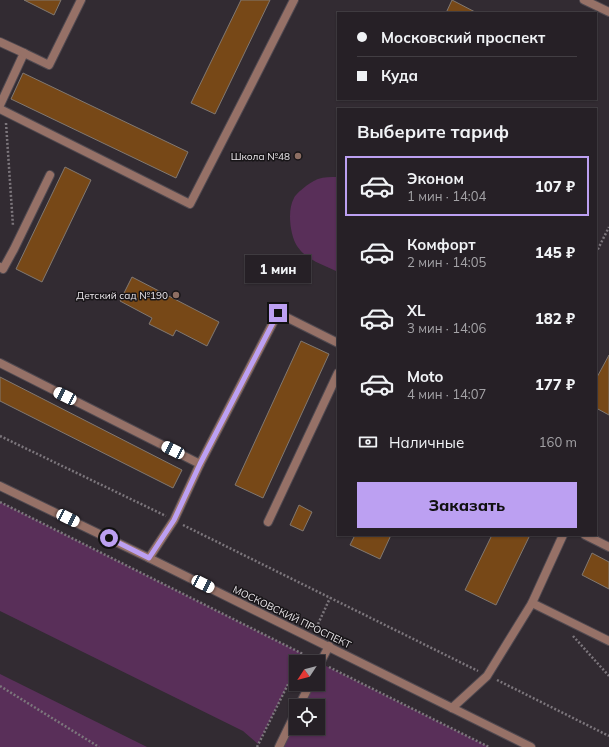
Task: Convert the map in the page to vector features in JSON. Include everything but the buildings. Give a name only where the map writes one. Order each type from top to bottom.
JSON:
[{"type":"street","points":[[0,42],[49,65],[81,0]]},
{"type":"street","points":[[3,110],[190,204],[294,0]]},
{"type":"street","points":[[584,0],[609,12]]},
{"type":"street","points":[[0,105],[24,53]]},
{"type":"street","points":[[0,267],[2,269],[14,248],[50,175]]},
{"type":"street","points":[[149,558],[174,520],[200,464],[278,313],[337,342]]},
{"type":"street","points":[[0,363],[200,464]]},
{"type":"street","points":[[268,522],[337,375]]},
{"type":"street","name":"МОСКОВСКИЙ ПРОСПЕКТ","points":[[0,486],[531,747]]},
{"type":"street","points":[[452,708],[487,676],[532,603],[563,536]]},
{"type":"street","points":[[587,536],[609,547]]},
{"type":"street","points":[[532,603],[609,641]]},
{"type":"street","points":[[324,655],[328,646]]},
{"type":"street","points":[[279,747],[289,726]]},
{"type":"path","points":[[3,110],[14,248]]},
{"type":"path","points":[[597,251],[609,227]]},
{"type":"path","points":[[0,436],[174,520],[609,736]]},
{"type":"path","points":[[0,502],[302,655]]},
{"type":"path","points":[[318,624],[330,598]]},
{"type":"path","points":[[569,631],[609,676]]},
{"type":"path","points":[[329,667],[489,747]]},
{"type":"path","points":[[257,747],[289,682]]},
{"type":"path","points":[[0,686],[99,747]]},
{"type":"shaded area","points":[[325,177],[337,177],[337,272],[316,262],[301,251],[293,236],[290,222],[294,198],[301,190],[312,182]]},
{"type":"shaded area","points":[[0,502],[303,654],[289,655],[289,682],[258,744],[243,731],[0,611]]},
{"type":"shaded area","points":[[325,665],[489,747],[279,747],[289,726],[289,735],[325,735],[325,699],[302,699],[306,691],[325,691]]},
{"type":"shaded area","points":[[0,674],[147,747],[0,747]]},
{"type":"place","name":"Школа №48","points":[[298,156]]},
{"type":"place","name":"Детский сад №190","points":[[176,295]]},
{"type":"route","points":[[109,538],[149,558],[174,520],[200,464],[278,313]]}]
